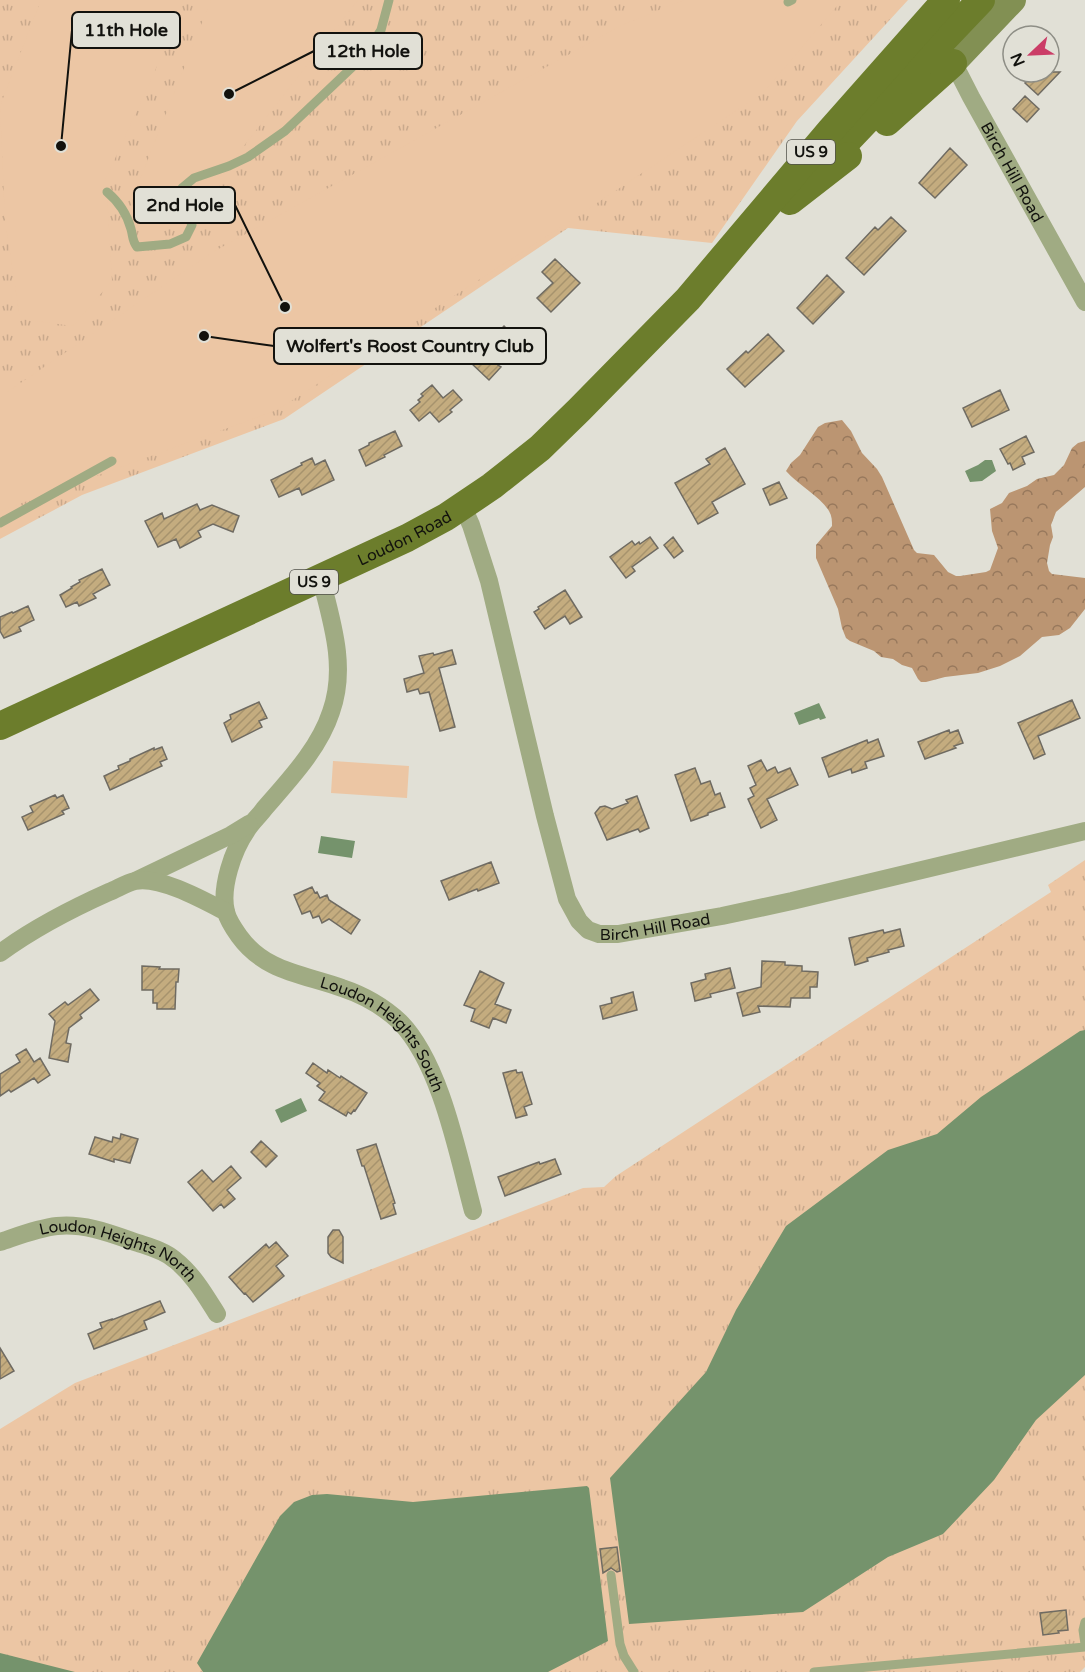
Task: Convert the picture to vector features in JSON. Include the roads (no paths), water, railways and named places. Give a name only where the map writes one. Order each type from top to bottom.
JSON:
[{"type":"main road","name":"US 9","points":[[688,299],[844,114],[946,0]]},
{"type":"main road","points":[[956,0],[942,20],[940,28],[948,52],[1013,0]]},
{"type":"main road","name":"US 9","points":[[688,299],[729,264],[790,201],[948,52],[981,0]]},
{"type":"main road","name":"Loudon Road","points":[[0,726],[321,579],[407,538],[463,507],[540,448],[688,299]]},
{"type":"street","name":"Birch Hill Road","points":[[948,52],[1080,282],[1085,302]]},
{"type":"street","name":"Birch Hill Road","points":[[463,507],[489,581],[567,899],[575,916],[588,930],[599,934],[618,934],[722,916],[1085,831]]},
{"type":"street","points":[[135,881],[165,885],[189,893],[226,912],[225,888],[231,864],[242,838],[313,747],[324,729],[334,704],[338,667],[336,640],[321,579]]},
{"type":"street","points":[[0,953],[29,932],[62,914],[231,836],[253,822]]},
{"type":"street","name":"Loudon Heights South","points":[[226,912],[234,929],[256,956],[283,969],[360,996],[386,1010],[409,1033],[426,1061],[445,1108],[473,1211]]},
{"type":"street","name":"Loudon Heights North","points":[[0,1242],[44,1229],[66,1226],[85,1227],[119,1237],[172,1257],[190,1275],[217,1314]]},
{"type":"lane","points":[[107,192],[118,201],[125,212],[132,230],[133,242],[137,247],[170,244],[186,237],[192,225],[182,203],[182,188],[194,178],[248,158],[285,131],[364,56],[381,30],[389,0]]},
{"type":"lane","points":[[0,524],[112,460]]},
{"type":"lane","points":[[611,1575],[620,1644],[634,1672]]},
{"type":"lane","points":[[814,1672],[1085,1646],[1083,1630],[1085,1622]]},
{"type":"place","name":"12th Hole","points":[[229,94]]},
{"type":"place","name":"11th Hole","points":[[61,146]]},
{"type":"place","name":"2nd Hole","points":[[285,307]]},
{"type":"place","name":"Wolfert's Roost Country Club","points":[[204,336]]}]
